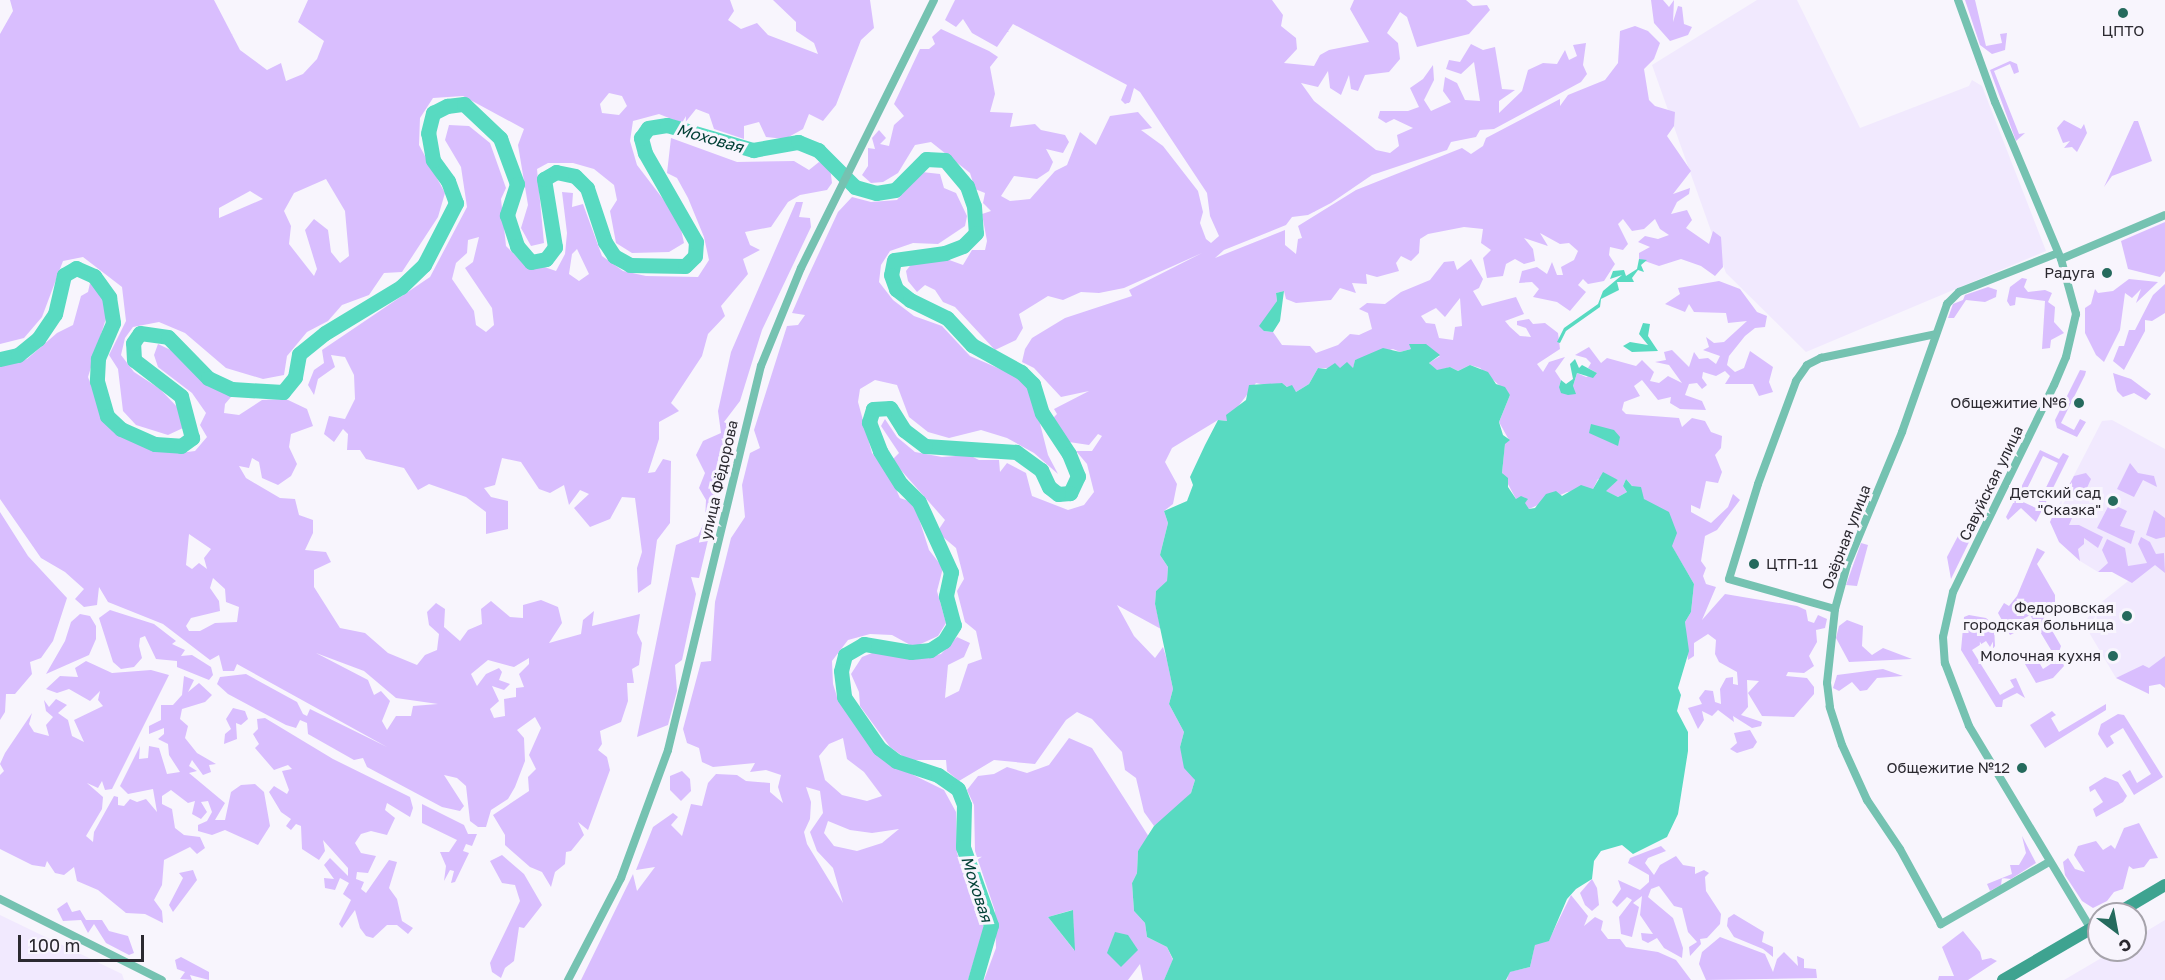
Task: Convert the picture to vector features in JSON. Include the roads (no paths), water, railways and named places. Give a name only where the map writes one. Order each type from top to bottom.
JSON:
[{"type":"main road","points":[[2136,902],[2165,885]]},
{"type":"main road","points":[[2003,980],[2087,931]]},
{"type":"street","name":"улица Фёдорова","points":[[568,980],[621,878],[654,795],[682,702],[760,366],[801,268],[934,0]]},
{"type":"street","name":"Савуйская улица","points":[[1958,0],[1995,102],[2060,256],[2076,314],[2066,357],[1953,592],[1943,637],[1949,681],[1969,726],[2049,862],[2087,915]]},
{"type":"street","name":"Озёрная улица","points":[[2049,862],[1941,924],[1900,849],[1867,800],[1842,745],[1830,706],[1827,683],[1835,609],[1851,555],[1902,432],[1947,304],[1959,292],[2060,256],[2165,214]]},
{"type":"street","points":[[1835,609],[1729,579],[1789,399],[1807,364],[1821,358],[1936,334]]},
{"type":"street","points":[[0,900],[162,980]]},
{"type":"waterway","name":"Моховая","points":[[0,359],[18,355],[38,339],[55,314],[64,275],[76,268],[94,276],[109,297],[113,323],[98,359],[97,381],[107,416],[121,429],[155,444],[181,446],[192,438],[181,396],[134,360],[133,343],[140,333],[168,337],[208,378],[232,389],[283,392],[295,377],[299,354],[325,333],[401,287],[424,265],[456,203],[448,181],[433,160],[428,133],[433,113],[447,106],[464,104],[500,138],[517,184],[507,215],[517,246],[531,262],[546,259],[555,247],[544,179],[556,172],[575,176],[587,188],[605,242],[614,256],[630,265],[685,266],[695,256],[696,242],[645,153],[641,138],[648,128],[667,125],[753,150],[798,142],[818,150],[855,187],[876,193],[895,190],[926,159],[945,160],[967,186],[974,206],[976,233],[963,246],[945,253],[894,260],[891,275],[896,289],[910,300],[947,318],[972,345],[1021,372],[1033,384],[1042,413],[1069,454],[1078,476],[1070,493],[1058,494],[1049,487],[1041,470],[1016,452],[925,446],[904,430],[890,408],[873,409],[869,422],[880,451],[901,484],[919,502],[951,572],[946,596],[954,625],[944,641],[930,650],[911,652],[864,644],[845,655],[841,671],[844,697],[879,748],[896,761],[938,775],[958,789],[964,805],[963,847],[991,925],[975,980]]},
{"type":"place","name":"ЦПТО","points":[[2123,13]]},
{"type":"place","name":"Радуга","points":[[2107,273]]},
{"type":"place","name":"Общежитие №6","points":[[2079,403]]},
{"type":"place","name":"Детский сад \"Сказка\"","points":[[2113,501]]},
{"type":"place","name":"ЦТП-11","points":[[1754,564]]},
{"type":"place","name":"Федоровская городская больница","points":[[2127,616]]},
{"type":"place","name":"Молочная кухня","points":[[2113,656]]},
{"type":"place","name":"Общежитие №12","points":[[2022,768]]}]
